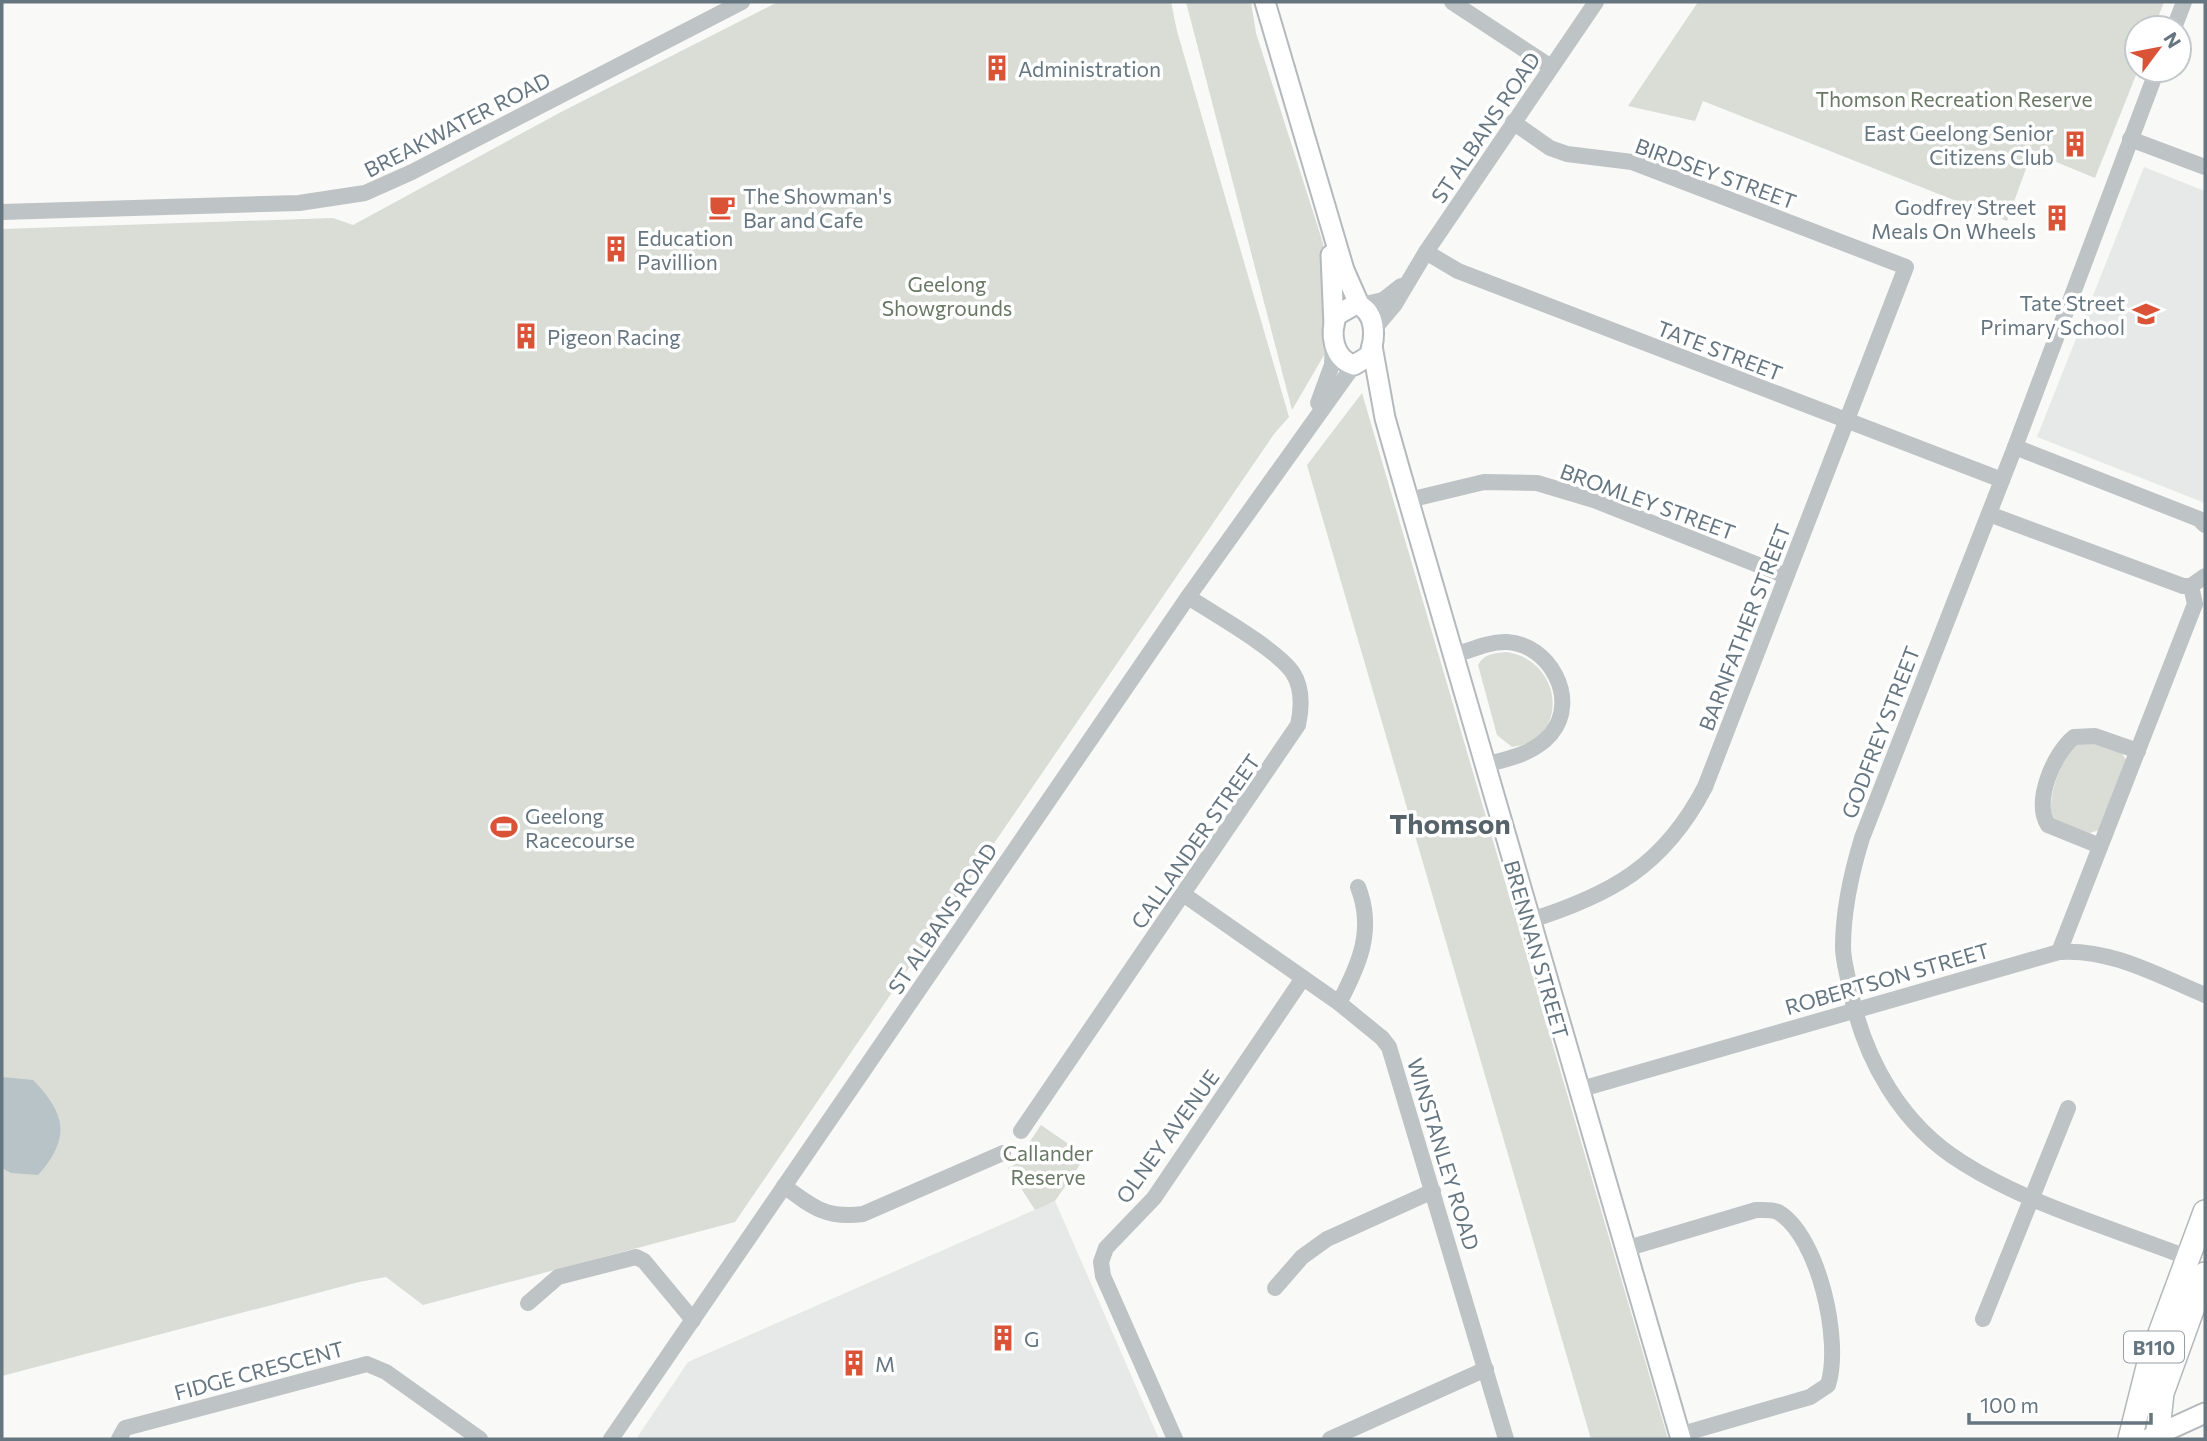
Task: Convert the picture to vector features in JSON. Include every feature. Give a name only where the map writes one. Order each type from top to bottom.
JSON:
[{"type":"highway","name":"B110","points":[[2130,1439],[2148,1363],[2205,1212]]},
{"type":"highway","name":"B110","points":[[2154,1438],[2162,1393],[2205,1275]]},
{"type":"main road","points":[[1265,2],[1343,270],[1360,305],[1370,316],[1373,338],[1367,359],[1354,365],[1341,358],[1333,333],[1325,209]]},
{"type":"main road","points":[[1333,333],[1339,312],[1350,304],[1360,305]]},
{"type":"main road","name":"BRENNAN STREET","points":[[1373,338],[1385,418],[1455,655],[1528,921],[1680,1437]]},
{"type":"main road","name":"BRENNAN STREET","points":[[1354,365],[1385,418]]},
{"type":"main road","points":[[2154,1438],[2205,1413]]},
{"type":"street","name":"BREAKWATER ROAD","points":[[2,212],[299,204],[365,193],[742,2]]},
{"type":"street","points":[[1452,2],[1551,67]]},
{"type":"street","name":"ST ALBANS ROAD","points":[[1373,338],[1426,252],[1596,2]]},
{"type":"street","name":"GODFREY STREET","points":[[2152,84],[2015,447],[1862,838],[1849,881],[1843,950],[1854,1009],[1872,1059],[1900,1104],[1918,1126],[1960,1161],[2034,1198],[2189,1258]]},
{"type":"street","name":"BIRDSEY STREET","points":[[1513,122],[1550,148],[1567,154],[1632,162],[1906,267]]},
{"type":"street","points":[[2130,139],[2205,167]]},
{"type":"street","name":"TATE STREET","points":[[1426,252],[1458,271],[2002,480]]},
{"type":"street","name":"BARNFATHER STREET","points":[[1528,921],[1588,901],[1629,879],[1668,844],[1690,817],[1705,787],[1906,267]]},
{"type":"street","name":"ST ALBANS ROAD","points":[[1360,305],[1387,298],[1411,276]]},
{"type":"street","name":"ST ALBANS ROAD","points":[[1310,422],[1332,365],[1333,333]]},
{"type":"street","name":"ST ALBANS ROAD","points":[[611,1439],[1188,597],[1310,422],[1354,365]]},
{"type":"street","points":[[2015,447],[2199,519],[2205,525]]},
{"type":"street","name":"BROMLEY STREET","points":[[1409,500],[1484,482],[1537,484],[1594,500],[1786,576]]},
{"type":"street","points":[[1989,513],[2183,586],[2191,586],[2205,576]]},
{"type":"street","points":[[2059,952],[2195,604],[2191,586]]},
{"type":"street","name":"CALLANDER STREET","points":[[1021,1131],[1298,725],[1301,697],[1299,685],[1286,664],[1188,597]]},
{"type":"street","points":[[1455,655],[1505,642],[1520,644],[1543,657],[1558,678],[1562,703],[1553,732],[1524,754],[1484,765]]},
{"type":"street","points":[[2100,846],[2048,825],[2042,806],[2049,781],[2062,749],[2074,737],[2095,736],[2138,751]]},
{"type":"street","points":[[1339,1003],[1364,947],[1365,912],[1357,887]]},
{"type":"street","name":"WINSTANLEY ROAD","points":[[1183,894],[1339,1003],[1382,1038],[1389,1047],[1506,1439]]},
{"type":"street","name":"ROBERTSON STREET","points":[[1578,1090],[2059,952],[2081,950],[2108,956],[2205,995]]},
{"type":"street","name":"OLNEY AVENUE","points":[[1175,1439],[1103,1276],[1101,1262],[1106,1248],[1154,1198],[1303,978]]},
{"type":"street","points":[[1983,1319],[2068,1108]]},
{"type":"street","points":[[784,1186],[823,1213],[841,1216],[863,1214],[1003,1153]]},
{"type":"street","points":[[1275,1288],[1302,1256],[1327,1239],[1433,1191]]},
{"type":"street","points":[[1625,1249],[1756,1210],[1770,1209],[1779,1213],[1798,1235],[1824,1293],[1833,1353],[1828,1385],[1810,1397],[1680,1437]]},
{"type":"street","points":[[528,1303],[558,1277],[636,1257],[644,1261],[693,1320]]},
{"type":"street","name":"FIDGE CRESCENT","points":[[118,1439],[119,1434],[133,1426],[367,1364],[386,1372],[481,1439]]},
{"type":"street","points":[[1330,1439],[1486,1369]]},
{"type":"shaded area","name":"Tate Street Primary School","points":[[2144,167],[2205,191],[2205,503],[2037,437]]},
{"type":"shaded area","points":[[2,1077],[33,1080],[58,1115],[60,1138],[49,1162],[38,1175],[11,1173],[2,1168]]},
{"type":"shaded area","points":[[1055,1201],[1159,1439],[636,1439],[688,1362]]},
{"type":"green space","name":"Geelong Racecourse","points":[[778,2],[1171,2],[1177,31],[1289,417],[1274,434],[735,1222],[423,1305],[386,1277],[359,1282],[2,1376],[2,229],[333,218],[353,225],[563,111]]},
{"type":"green space","points":[[1186,2],[1251,2],[1256,33],[1323,243],[1327,350],[1292,410]]},
{"type":"green space","name":"Thomson Recreation Reserve","points":[[1698,2],[2164,2],[2159,14],[2123,14],[2123,84],[2132,84],[2095,178],[2032,152],[2007,221],[1703,101],[1695,121],[1628,106]]},
{"type":"green space","points":[[1362,393],[1668,1439],[1591,1439],[1307,465]]},
{"type":"green space","points":[[1506,652],[1525,658],[1539,669],[1549,684],[1552,700],[1551,716],[1544,730],[1531,741],[1512,747],[1497,735],[1478,665],[1486,656]]},
{"type":"green space","points":[[2080,739],[2121,752],[2127,761],[2102,829],[2090,833],[2053,821],[2051,812],[2053,789],[2061,766]]},
{"type":"green space","name":"Callander Reserve","points":[[1041,1125],[1086,1156],[1055,1201],[1035,1210],[1008,1168],[1014,1165]]},
{"type":"place","name":"Administration","points":[[997,68]]},
{"type":"place","name":"East Geelong Senior Citizens Club","points":[[2075,144]]},
{"type":"place","name":"The Showman's Bar and Cafe","points":[[722,207]]},
{"type":"place","name":"Godfrey Street Meals On Wheels","points":[[2057,218]]},
{"type":"place","name":"Education Pavillion","points":[[616,249]]},
{"type":"place","name":"Tate Street Primary School","points":[[2146,314]]},
{"type":"place","name":"Pigeon Racing","points":[[526,336]]},
{"type":"place","name":"Geelong Racecourse","points":[[504,827]]},
{"type":"place","name":"G","points":[[1003,1338]]},
{"type":"place","name":"M","points":[[854,1363]]},
{"type":"district","name":"Thomson","points":[[1450,823]]},
{"type":"park label","name":"Geelong Showgrounds","points":[[947,295]]}]
